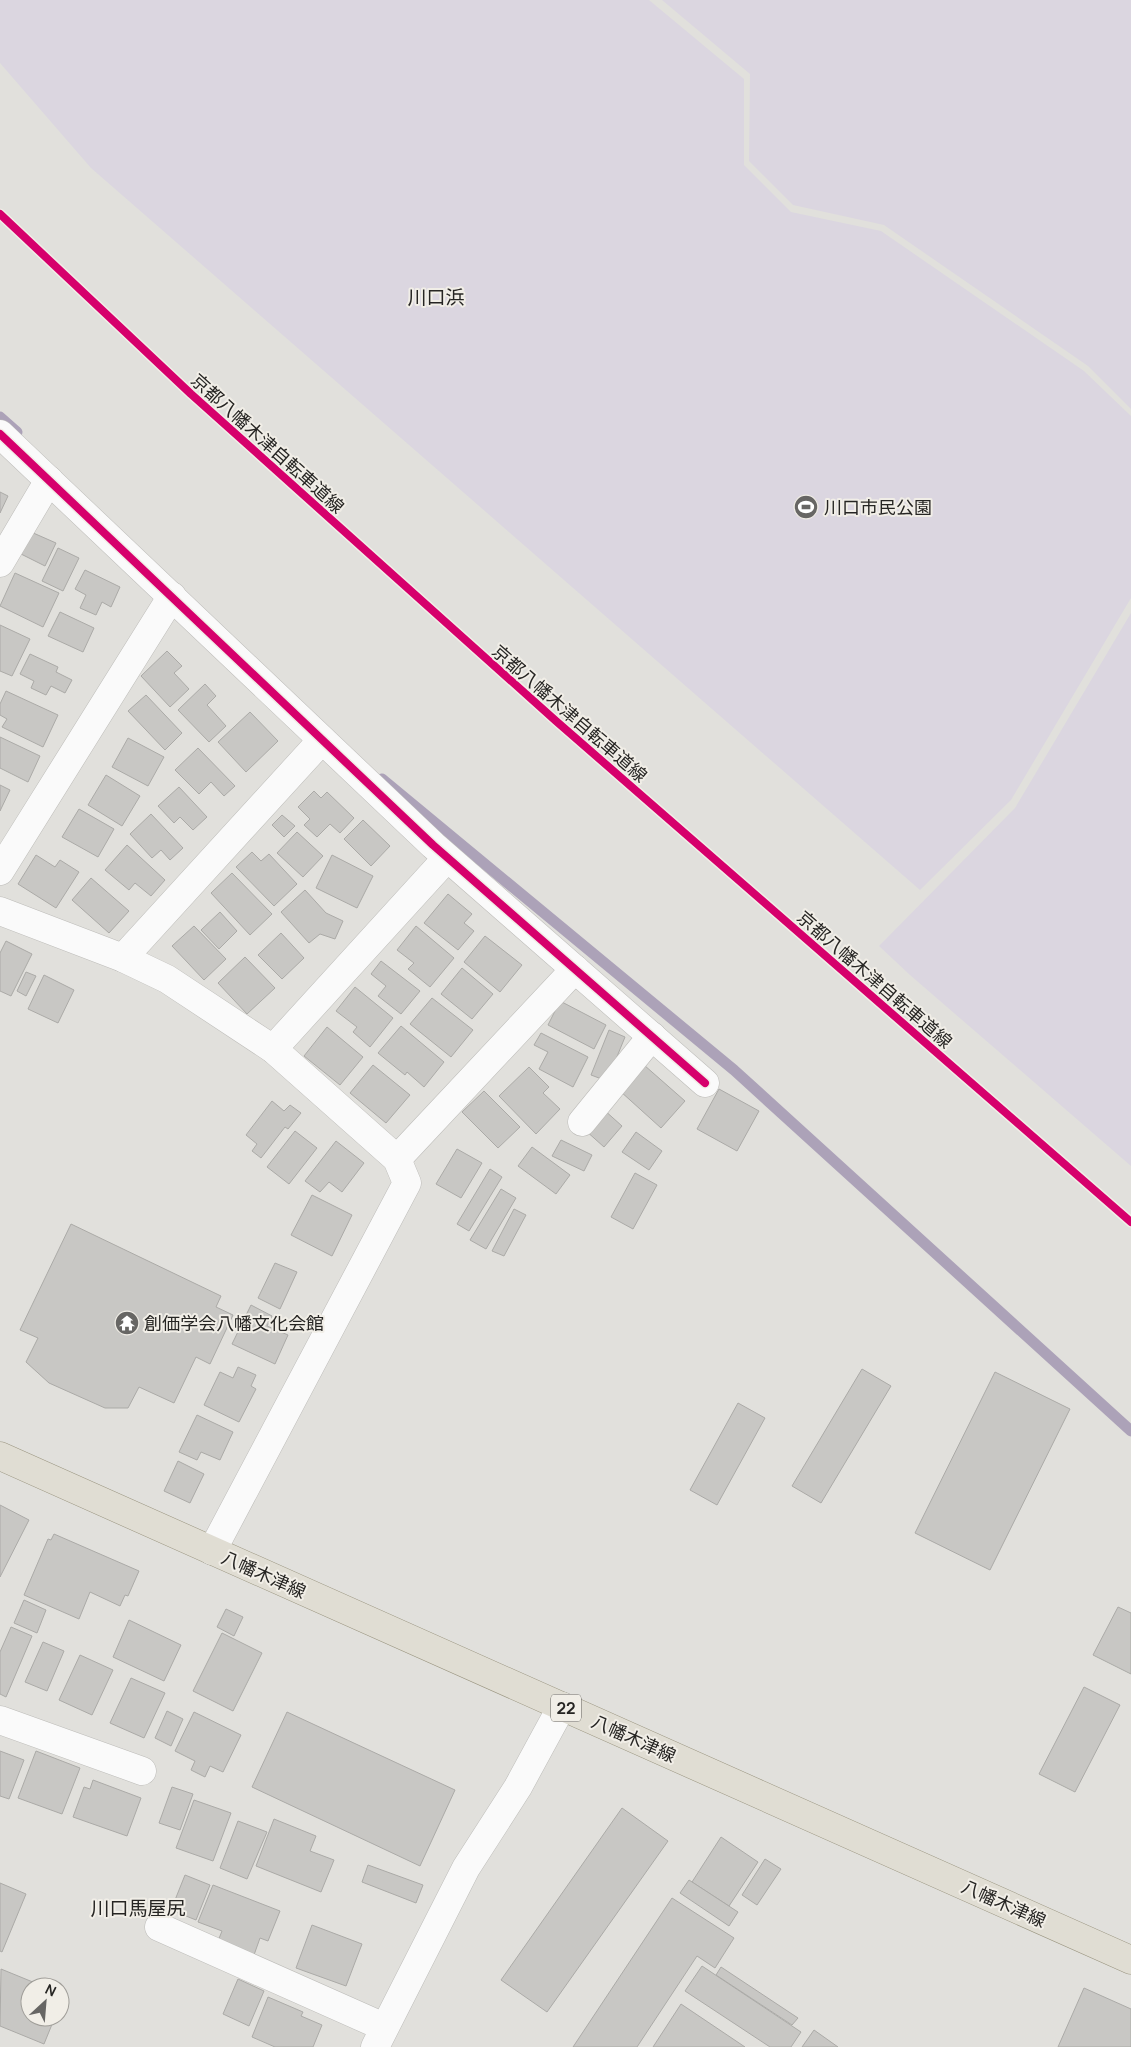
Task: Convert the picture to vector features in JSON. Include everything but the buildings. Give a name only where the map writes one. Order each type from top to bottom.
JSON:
[{"type":"main road","name":"八幡木津線","points":[[0,1456],[1131,1960]]},
{"type":"street","points":[[0,434],[447,858],[705,1083]]},
{"type":"street","points":[[0,563],[49,480]]},
{"type":"street","points":[[0,871],[172,596]]},
{"type":"street","points":[[124,958],[322,740]]},
{"type":"street","points":[[273,1049],[447,858]]},
{"type":"street","points":[[0,911],[124,958],[167,979],[273,1049],[397,1159],[407,1183],[212,1550]]},
{"type":"street","points":[[397,1159],[576,970]]},
{"type":"street","points":[[582,1122],[652,1036]]},
{"type":"street","points":[[159,1927],[379,2037],[466,1868],[518,1787],[562,1706]]},
{"type":"street","points":[[0,1720],[142,1771]]},
{"type":"shaded area","name":"川口市民公園","points":[[0,0],[649,0],[744,79],[744,165],[791,212],[881,231],[1084,371],[1131,416],[1131,598],[1011,800],[920,890],[91,168],[0,63]]},
{"type":"shaded area","points":[[662,0],[1131,0],[1131,409],[1088,366],[884,225],[793,205],[749,161],[750,74]]},
{"type":"shaded area","points":[[1131,613],[1131,1166],[879,946],[1015,808]]},
{"type":"waterway","points":[[0,417],[17,432]]},
{"type":"waterway","points":[[382,779],[734,1070],[1131,1431]]},
{"type":"cycle path","name":"京都八幡木津自転車道線","points":[[0,214],[191,394],[556,721],[1131,1222]]},
{"type":"cycle path","points":[[0,434],[433,845],[705,1083]]},
{"type":"place","name":"川口市民公園","points":[[806,507]]},
{"type":"place","name":"創価学会八幡文化会館","points":[[127,1323]]},
{"type":"district","name":"川口浜","points":[[436,297]]},
{"type":"district","name":"川口馬屋尻","points":[[138,1908]]}]
